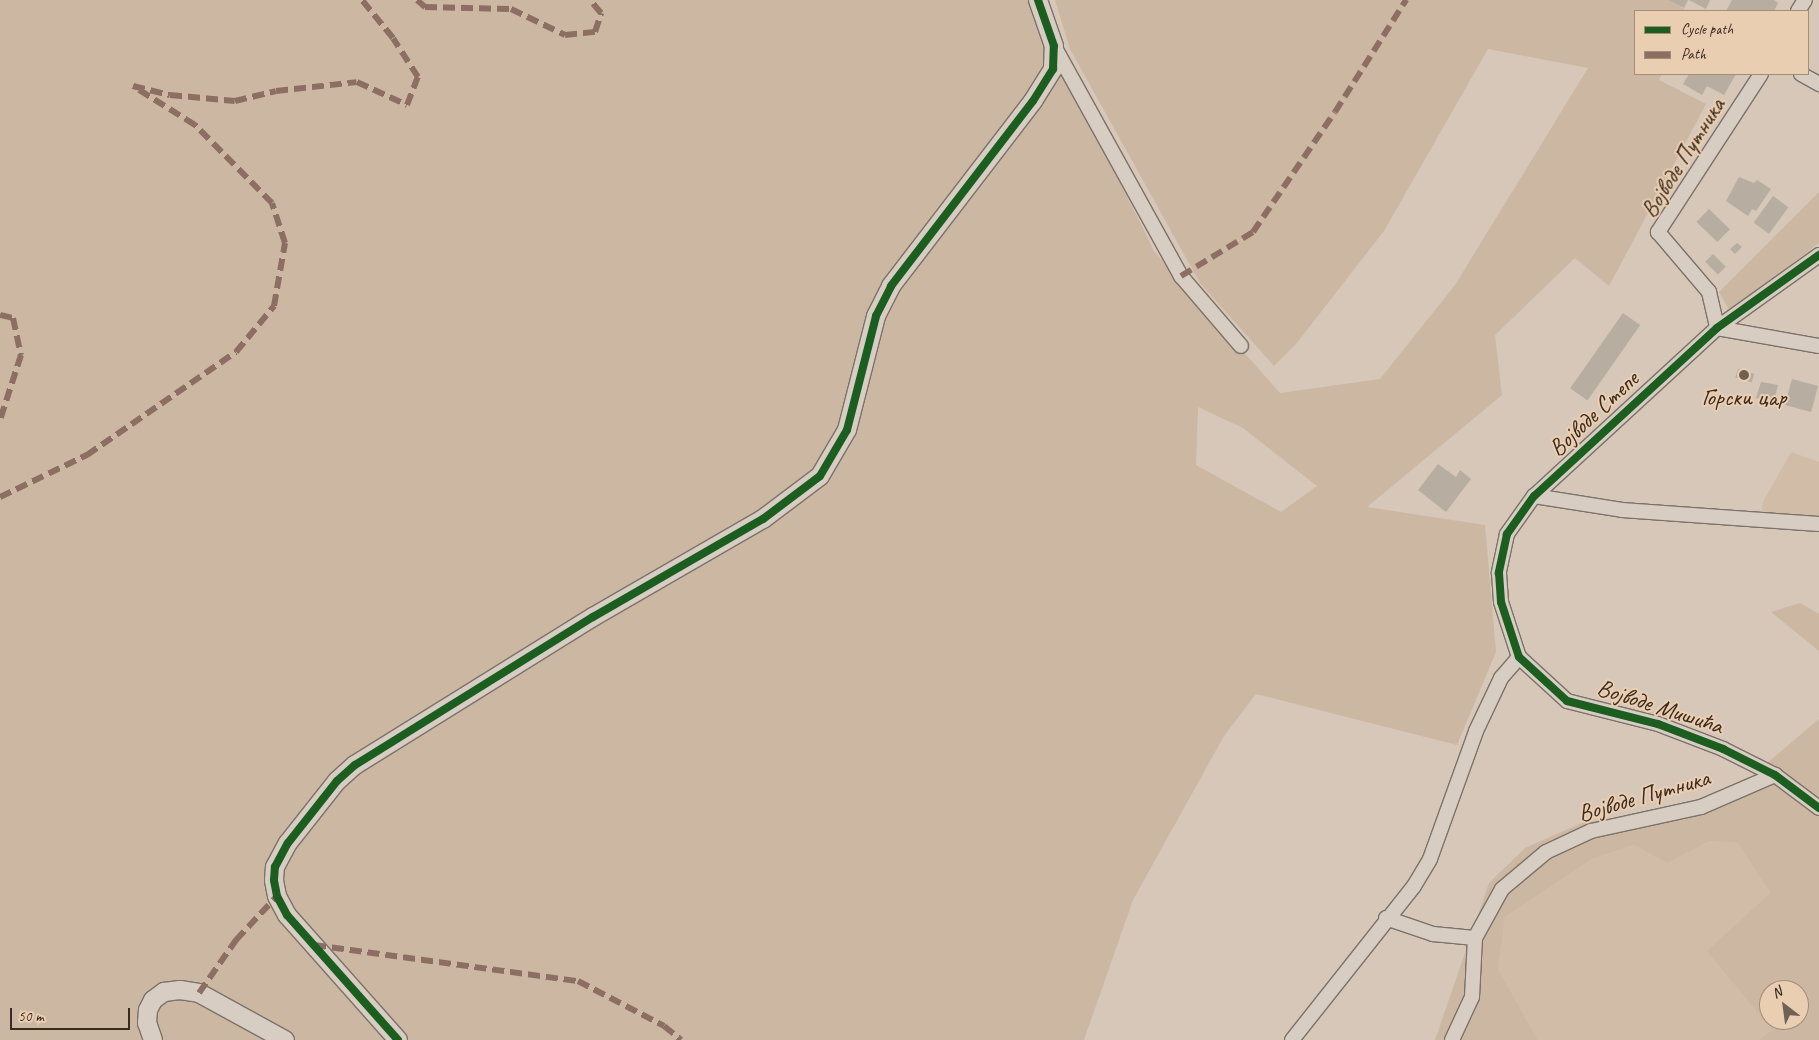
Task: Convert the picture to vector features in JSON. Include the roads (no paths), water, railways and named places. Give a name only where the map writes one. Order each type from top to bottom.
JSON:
[{"type":"street","points":[[1038,0],[1054,46],[1181,276],[1241,346]]},
{"type":"street","points":[[398,1040],[287,915],[277,896],[274,880],[276,867],[288,844],[337,781],[355,765],[593,617],[763,519],[820,476],[847,430],[876,316],[891,286],[1033,101],[1053,69],[1054,46]]},
{"type":"street","name":"Војводе Путника","points":[[1717,328],[1709,292],[1658,232],[1760,75]]},
{"type":"street","points":[[1803,75],[1819,84]]},
{"type":"street","name":"Војводе Степе","points":[[1519,657],[1501,602],[1499,573],[1507,534],[1534,496],[1717,328],[1819,255]]},
{"type":"street","points":[[1717,328],[1819,346]]},
{"type":"street","points":[[1534,496],[1622,510],[1819,524]]},
{"type":"street","points":[[1292,1040],[1386,918],[1414,886],[1430,859],[1476,731],[1501,678],[1519,657]]},
{"type":"street","name":"Војводе Мишића","points":[[1519,657],[1567,701],[1658,724],[1723,750],[1775,775],[1819,808]]},
{"type":"street","name":"Војводе Путника","points":[[1452,1040],[1472,997],[1475,938],[1502,889],[1546,852],[1591,831],[1701,808],[1775,775]]},
{"type":"street","points":[[1386,918],[1433,934],[1475,938]]},
{"type":"street","points":[[153,1040],[147,1023],[148,1010],[153,1000],[164,992],[180,990],[199,993],[285,1040]]},
{"type":"place","name":"Горски цар","points":[[1744,375]]}]
